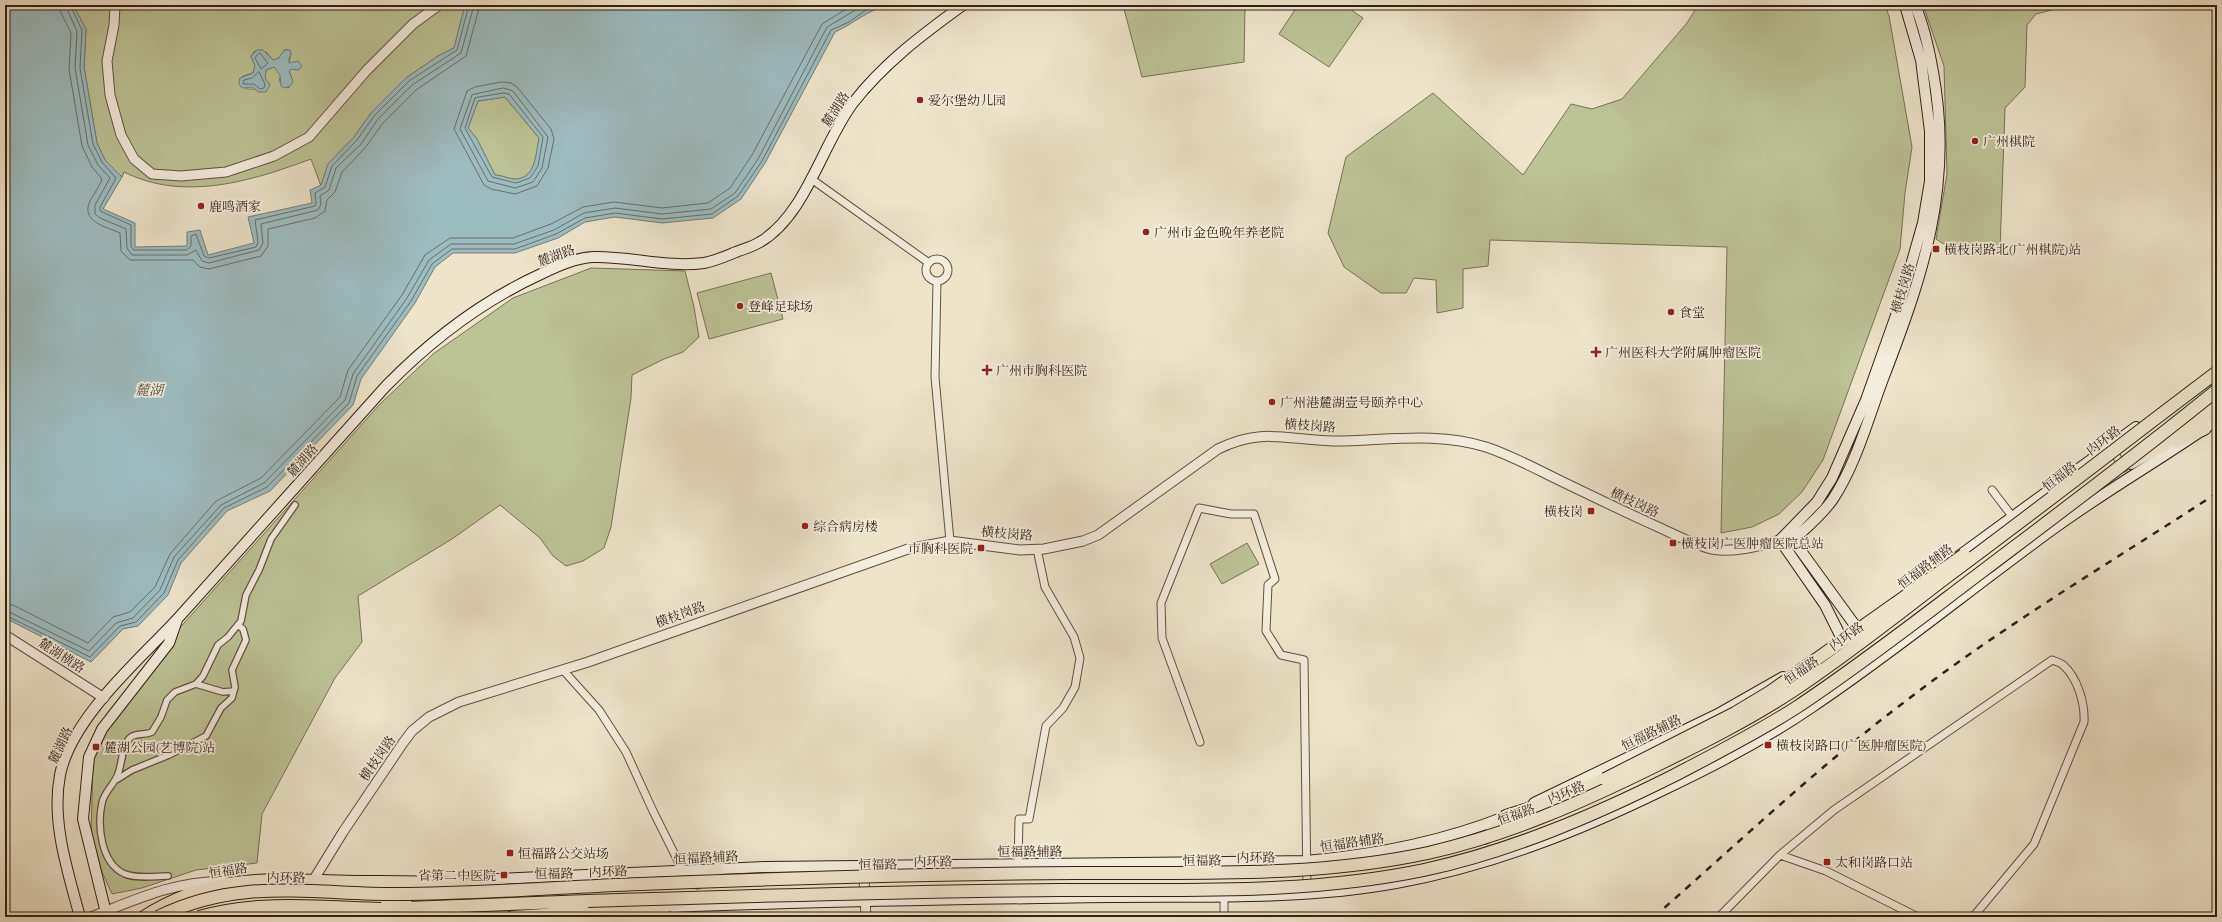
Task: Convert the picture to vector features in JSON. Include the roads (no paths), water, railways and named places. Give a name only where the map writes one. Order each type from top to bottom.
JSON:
[{"type":"highway","name":"内环路","points":[[158,917],[204,899],[230,893],[262,890],[399,894],[508,891],[601,885],[858,876],[1287,870],[1345,866],[1427,853],[1515,828],[1579,803],[1752,717],[1794,690],[1863,641],[2217,372]]},
{"type":"highway","points":[[199,917],[230,909],[268,905],[428,908],[747,896],[1287,886],[1377,878],[1424,870],[1474,858],[1530,839],[1598,812],[1719,752],[1771,723],[1813,696],[1950,596],[2148,446],[2217,390]]},
{"type":"highway","points":[[2128,466],[2183,433],[2217,410]]},
{"type":"highway","points":[[1506,816],[1549,802],[1605,779],[1735,713],[1770,692],[1898,600],[2082,474]]},
{"type":"highway","points":[[514,917],[665,907]]},
{"type":"highway","points":[[212,917],[262,917]]},
{"type":"main road","name":"麓湖路","points":[[80,917],[59,821],[58,798],[60,775],[65,758],[76,737],[104,698],[130,666],[179,617],[386,386],[408,364],[450,328],[498,296],[561,265],[578,259],[593,257],[684,263],[705,262],[758,244],[782,224],[842,121],[871,81],[912,42],[963,5]]},
{"type":"main road","name":"横枝岗路","points":[[1780,540],[1817,502],[1826,489],[1838,465],[1866,400],[1900,308],[1923,223],[1930,181],[1930,131],[1921,60],[1905,5]]},
{"type":"main road","name":"横枝岗路","points":[[1780,540],[1793,540],[1819,516],[1833,499],[1848,470],[1907,317],[1934,221],[1941,160],[1940,125],[1936,86],[1929,49],[1915,5]]},
{"type":"main road","name":"恒福路","points":[[144,917],[159,907],[189,894],[239,881],[287,879],[417,882],[532,888],[1306,866],[1362,866],[1408,858],[1486,839],[1567,810],[1705,744],[1785,698],[1850,654],[2019,525],[2113,451],[2167,406],[2217,368]]},
{"type":"main road","name":"恒福路","points":[[175,917],[204,907],[231,901],[256,899],[454,904],[704,895],[864,896],[1307,889],[1428,867],[1484,852],[1552,829],[1642,789],[1737,741],[1874,657],[2217,401]]},
{"type":"main road","name":"恒福路辅路","points":[[417,882],[718,869],[864,865],[1018,864],[1306,866],[1414,845],[1506,816],[1718,714],[1843,641],[1884,613],[2012,516],[2100,452],[2167,406]]},
{"type":"main road","points":[[1874,657],[2069,517],[2163,458],[2217,420]]},
{"type":"main road","points":[[2128,466],[2205,428]]},
{"type":"main road","points":[[1780,540],[1825,605],[1850,654]]},
{"type":"main road","points":[[1793,540],[1866,641]]},
{"type":"main road","name":"麓湖路","points":[[106,914],[83,819],[89,756],[102,729],[169,644],[179,617]]},
{"type":"main road","points":[[1486,839],[1506,816]]},
{"type":"main road","points":[[697,883],[718,869]]},
{"type":"main road","points":[[665,907],[864,896],[1224,896],[1307,889]]},
{"type":"main road","points":[[601,917],[645,912],[704,895]]},
{"type":"street","points":[[115,5],[114,25],[107,61],[110,95],[121,135],[134,159],[152,174],[181,176],[226,172],[274,156],[309,137],[366,70],[413,24],[434,6]]},
{"type":"street","points":[[810,178],[928,263]]},
{"type":"street","points":[[938,260],[947,266],[946,276],[937,281],[930,279],[926,273],[928,263],[938,260]]},
{"type":"street","points":[[937,281],[935,377],[950,541]]},
{"type":"street","name":"横枝岗路","points":[[294,917],[302,899],[374,784],[403,743],[428,717],[459,702],[563,670],[883,557],[926,545],[950,541],[1020,550],[1065,546],[1098,535],[1218,449],[1234,441],[1250,436],[1268,435],[1332,440],[1410,437],[1464,441],[1487,447],[1525,463],[1602,502],[1701,546],[1712,549],[1733,550],[1780,540]]},
{"type":"street","points":[[2113,451],[2128,466]]},
{"type":"street","points":[[1992,490],[2019,525]]},
{"type":"street","points":[[168,876],[126,875],[118,870],[107,856],[100,831],[102,809],[106,794],[116,780],[129,739],[132,736],[152,732],[161,717],[167,700],[175,692],[196,684],[203,676],[218,645],[238,625],[246,595],[259,570],[270,539],[295,505]]},
{"type":"street","points":[[1200,742],[1162,638],[1162,603],[1199,508],[1231,514],[1254,514],[1275,579],[1268,585],[1266,631],[1281,655],[1304,660],[1307,889]]},
{"type":"street","points":[[1018,864],[1019,819],[1029,819],[1046,726],[1063,708],[1075,687],[1080,658],[1074,637],[1045,586],[1037,549]]},
{"type":"street","points":[[116,780],[132,770],[169,755],[206,736],[221,708],[232,698],[234,691],[233,664],[246,640],[244,629],[238,625]]},
{"type":"street","name":"麓湖横路","points":[[5,635],[104,698]]},
{"type":"street","points":[[1719,917],[1780,855],[1834,810],[2052,660],[2063,665],[2077,685],[2084,709],[2084,722],[2034,844],[1973,917]]},
{"type":"street","points":[[563,670],[599,710],[626,752],[652,811],[683,871]]},
{"type":"street","points":[[196,684],[223,692],[234,691]]},
{"type":"street","points":[[1780,855],[1820,868],[1918,917]]},
{"type":"street","points":[[864,878],[866,917]]},
{"type":"street","points":[[91,917],[106,914],[173,886],[203,882],[239,881]]},
{"type":"street","points":[[1224,896],[1224,917]]},
{"type":"street","points":[[231,901],[233,917]]},
{"type":"water","name":"麓湖","points":[[5,5],[73,5],[86,29],[84,67],[97,143],[105,160],[122,177],[103,209],[135,223],[135,247],[187,246],[187,232],[200,230],[208,255],[254,243],[248,217],[312,203],[310,190],[321,185],[328,164],[354,137],[371,113],[406,78],[438,56],[454,48],[465,5],[888,5],[874,10],[835,32],[765,163],[741,199],[713,218],[662,223],[615,217],[585,222],[558,238],[515,253],[453,253],[435,267],[415,303],[361,379],[353,405],[270,491],[227,511],[181,563],[168,595],[138,626],[123,629],[91,662],[5,618]],"holes":[[[505,97],[539,138],[536,157],[532,169],[523,177],[512,179],[495,175],[477,139],[468,128],[478,101]]]},
{"type":"water","points":[[257,50],[263,50],[273,60],[279,58],[284,50],[290,50],[291,55],[289,58],[289,63],[298,61],[302,66],[299,70],[292,69],[289,71],[293,82],[290,86],[285,88],[281,86],[280,75],[274,67],[266,70],[265,78],[270,85],[266,92],[258,92],[253,87],[241,87],[239,83],[240,78],[253,73],[255,66],[251,56]]},
{"type":"railway","points":[[1654,917],[1778,806],[1874,726],[1944,672],[2021,619],[2217,493]]},
{"type":"place","name":"爱尔堡幼儿园","points":[[920,100]]},
{"type":"place","name":"广州棋院","points":[[1975,141]]},
{"type":"place","name":"鹿鸣酒家","points":[[201,206]]},
{"type":"place","name":"广州市金色晚年养老院","points":[[1146,232]]},
{"type":"place","name":"横枝岗路北(广州棋院)站","points":[[1936,249]]},
{"type":"place","name":"登峰足球场","points":[[740,306]]},
{"type":"place","name":"食堂","points":[[1671,312]]},
{"type":"place","name":"广州医科大学附属肿瘤医院","points":[[1596,352]]},
{"type":"place","name":"广州市胸科医院","points":[[987,370]]},
{"type":"place","name":"广州港麓湖壹号颐养中心","points":[[1272,402]]},
{"type":"place","name":"横枝岗","points":[[1591,511]]},
{"type":"place","name":"综合病房楼","points":[[805,526]]},
{"type":"place","name":"横枝岗广医肿瘤医院总站","points":[[1673,543]]},
{"type":"place","name":"市胸科医院","points":[[981,548]]},
{"type":"place","name":"横枝岗路口(广医肿瘤医院)","points":[[1768,745]]},
{"type":"place","name":"麓湖公园(艺博院)站","points":[[96,747]]},
{"type":"place","name":"恒福路公交站场","points":[[510,853]]},
{"type":"place","name":"太和岗路口站","points":[[1827,862]]},
{"type":"place","name":"省第二中医院","points":[[504,875]]}]
